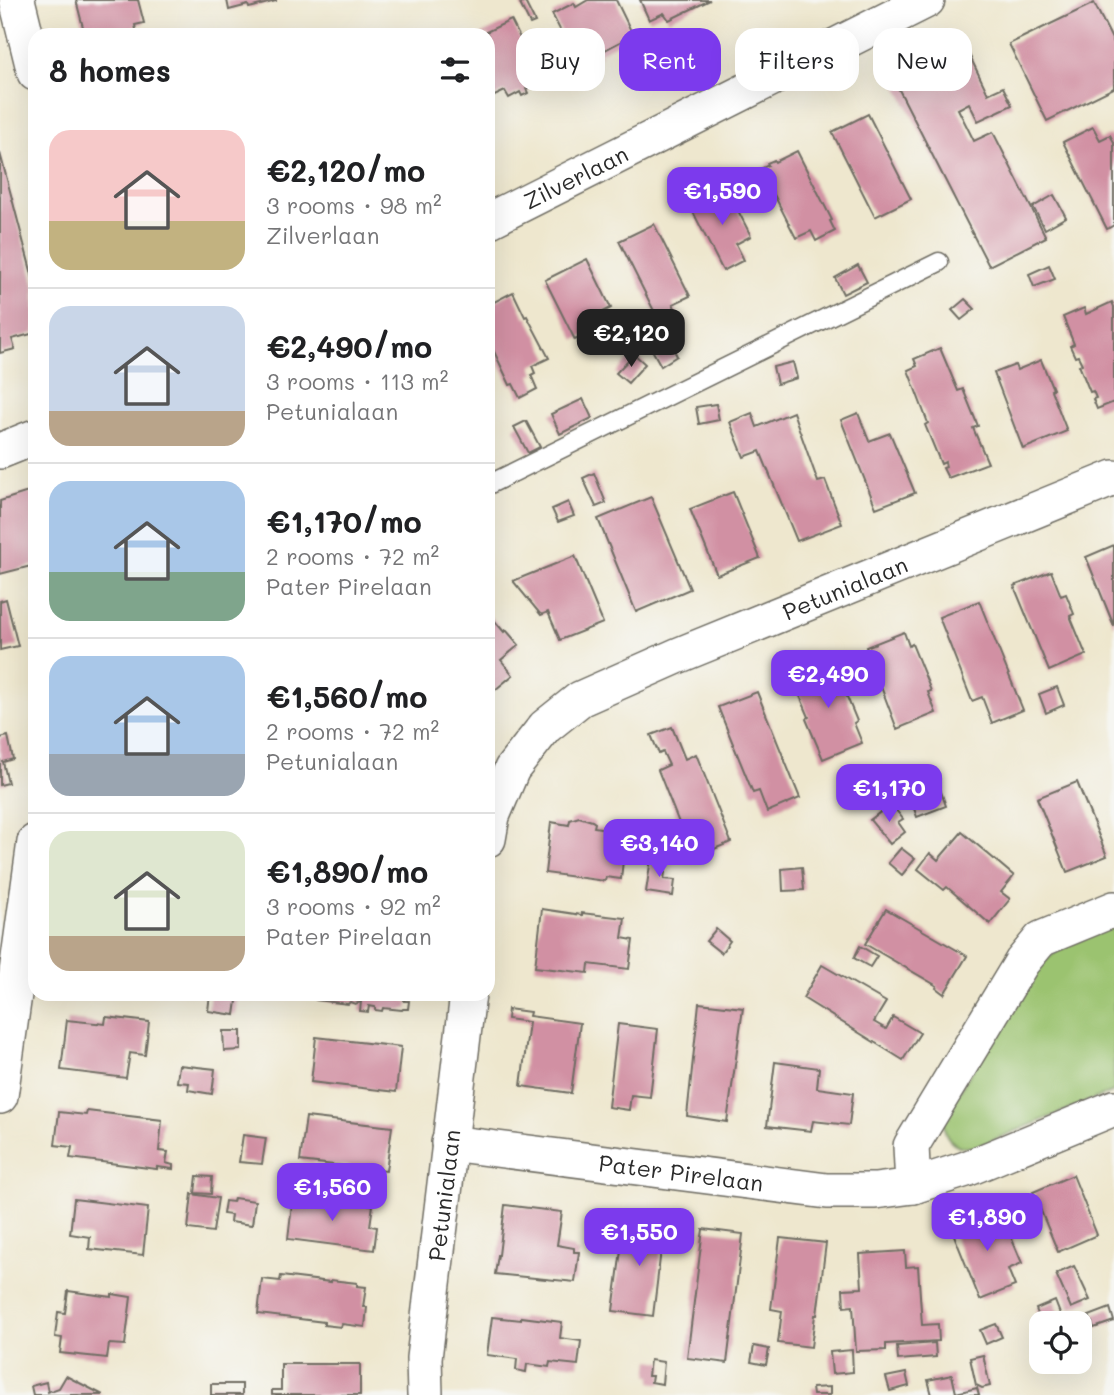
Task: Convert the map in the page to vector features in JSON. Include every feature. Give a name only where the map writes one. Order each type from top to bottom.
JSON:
[{"type":"street","points":[[17,0],[28,45]]},
{"type":"street","name":"Zilverlaan","points":[[495,216],[553,177],[883,0]]},
{"type":"street","name":"Zilverlaan","points":[[495,197],[553,177],[927,0]]},
{"type":"street","points":[[0,452],[28,440]]},
{"type":"street","name":"Petunialaan","points":[[495,809],[512,769],[545,727],[580,699],[677,656],[1114,478]]},
{"type":"street","points":[[0,1096],[28,893]]},
{"type":"street","points":[[913,1186],[911,1146],[1022,962],[1041,939],[1114,909]]},
{"type":"street","name":"Petunialaan","points":[[425,1395],[424,1358],[467,1001]]},
{"type":"street","name":"Pater Pirelaan","points":[[449,1143],[827,1191],[875,1191],[913,1186],[966,1169],[1114,1108]]},
{"type":"lane","points":[[495,482],[939,262]]},
{"type":"green space","points":[[1114,923],[1114,1091],[976,1147],[955,1144],[944,1128],[945,1113],[1042,963],[1058,950]]},
{"type":"building","points":[[76,0],[138,0],[144,23],[135,25],[136,28],[83,28]]},
{"type":"building","points":[[227,0],[276,0],[276,1],[229,10]]},
{"type":"building","points":[[588,0],[616,0],[630,28],[619,28],[619,42],[605,50],[605,28],[559,28],[552,14],[574,3],[576,7]]},
{"type":"building","points":[[640,0],[710,0],[669,20],[664,13],[649,20]]},
{"type":"building","points":[[525,2],[535,22],[530,24],[520,4]]},
{"type":"building","points":[[1094,3],[1114,43],[1114,88],[1047,121],[1009,44]]},
{"type":"building","points":[[511,20],[516,30],[516,91],[528,93],[522,96],[520,92],[509,98],[505,91],[495,96],[495,28]]},
{"type":"building","points":[[972,61],[988,94],[1003,87],[1012,105],[978,121],[969,103],[958,109],[974,141],[993,132],[1046,237],[989,266],[900,91],[972,91]]},
{"type":"building","points":[[868,114],[911,199],[875,217],[832,132]]},
{"type":"building","points":[[1093,127],[1100,140],[1110,135],[1114,142],[1114,225],[1107,229],[1063,142]]},
{"type":"building","points":[[797,151],[835,231],[816,241],[811,231],[796,238],[761,169],[768,165],[767,163]]},
{"type":"building","points":[[0,153],[28,259],[28,335],[12,339],[15,349],[0,353]]},
{"type":"building","points":[[726,187],[751,236],[736,244],[744,260],[723,271],[690,206]]},
{"type":"building","points":[[1054,195],[1066,217],[1045,229],[1033,207]]},
{"type":"building","points":[[654,224],[690,296],[673,304],[679,316],[661,325],[619,241]]},
{"type":"building","points":[[587,259],[611,308],[597,315],[603,327],[575,340],[545,280]]},
{"type":"building","points":[[858,265],[867,282],[843,294],[835,278]]},
{"type":"building","points":[[1049,265],[1055,279],[1034,287],[1029,274]]},
{"type":"building","points":[[513,292],[549,358],[532,366],[535,373],[531,375],[537,389],[520,398],[513,384],[510,385],[495,354],[495,301]]},
{"type":"building","points":[[965,299],[975,309],[961,320],[952,310]]},
{"type":"building","points":[[1112,302],[1114,402],[1097,409],[1093,399],[1096,398],[1093,391],[1090,392],[1079,365],[1082,364],[1070,346],[1074,344],[1063,317],[1084,308],[1086,314]]},
{"type":"building","points":[[668,339],[677,356],[661,366],[651,348]]},
{"type":"building","points":[[940,348],[958,391],[963,389],[978,426],[973,428],[988,463],[948,478],[943,468],[946,467],[945,462],[941,464],[925,425],[928,423],[908,370],[917,366],[914,359]]},
{"type":"building","points":[[634,354],[645,364],[628,383],[616,373]]},
{"type":"building","points":[[1041,360],[1067,431],[1023,449],[994,373],[1015,365],[1017,370]]},
{"type":"building","points":[[793,362],[797,378],[777,384],[773,367]]},
{"type":"building","points":[[583,399],[592,418],[560,434],[551,414]]},
{"type":"building","points":[[716,404],[719,420],[699,424],[696,407]]},
{"type":"building","points":[[793,412],[818,482],[825,480],[842,524],[797,541],[760,451],[744,457],[730,422],[752,413],[757,427]]},
{"type":"building","points":[[858,413],[869,441],[890,433],[915,493],[876,508],[841,420]]},
{"type":"building","points":[[526,421],[540,447],[528,453],[514,427]]},
{"type":"building","points":[[594,473],[606,503],[596,507],[583,478]]},
{"type":"building","points":[[28,492],[28,567],[0,574],[0,501]]},
{"type":"building","points":[[733,492],[760,558],[717,575],[690,509]]},
{"type":"building","points":[[651,497],[690,589],[636,612],[598,519]]},
{"type":"building","points":[[568,502],[574,516],[558,522],[552,509]]},
{"type":"building","points":[[1114,545],[1114,626],[1086,557]]},
{"type":"building","points":[[575,556],[603,623],[560,640],[548,612],[541,615],[513,581]]},
{"type":"building","points":[[1051,571],[1061,596],[1066,594],[1074,614],[1070,616],[1086,655],[1049,671],[1014,586]]},
{"type":"building","points":[[6,599],[18,646],[0,650],[0,601]]},
{"type":"building","points":[[979,601],[1023,710],[992,723],[982,697],[972,701],[939,617]]},
{"type":"building","points":[[495,621],[519,645],[501,660],[513,675],[495,690]]},
{"type":"building","points":[[904,632],[909,646],[912,644],[931,691],[928,692],[936,713],[897,729],[866,647]]},
{"type":"building","points":[[829,662],[834,676],[838,675],[857,721],[854,723],[862,743],[823,759],[792,677]]},
{"type":"building","points":[[1057,687],[1064,705],[1046,713],[1039,694]]},
{"type":"building","points":[[757,692],[800,798],[767,812],[759,791],[753,793],[718,707]]},
{"type":"building","points":[[672,727],[685,759],[696,754],[731,842],[693,858],[658,770],[669,765],[663,752],[659,754],[651,735]]},
{"type":"building","points":[[8,736],[13,759],[3,762],[8,783],[0,785],[0,738]]},
{"type":"building","points":[[895,778],[903,799],[893,803],[884,782]]},
{"type":"building","points":[[1077,782],[1107,856],[1067,872],[1037,798]]},
{"type":"building","points":[[939,786],[946,806],[917,817],[910,797]]},
{"type":"building","points":[[891,804],[903,819],[898,822],[905,832],[890,844],[870,820]]},
{"type":"building","points":[[579,817],[595,823],[594,827],[626,832],[621,879],[606,877],[605,881],[545,873],[551,822],[569,825],[570,820]]},
{"type":"building","points":[[962,832],[1014,876],[1001,892],[1010,899],[990,924],[947,887],[944,890],[918,869],[930,853],[938,860]]},
{"type":"building","points":[[901,848],[915,859],[902,875],[888,863]]},
{"type":"building","points":[[651,858],[667,860],[664,879],[675,880],[673,896],[646,892]]},
{"type":"building","points":[[802,867],[804,890],[783,891],[782,869]]},
{"type":"building","points":[[542,909],[625,918],[622,938],[633,940],[629,969],[589,964],[588,973],[535,967]]},
{"type":"building","points":[[886,909],[967,956],[944,994],[937,986],[865,944]]},
{"type":"building","points":[[716,929],[730,941],[721,953],[706,941]]},
{"type":"building","points":[[860,946],[877,956],[870,967],[854,958]]},
{"type":"building","points":[[822,965],[886,1002],[874,1022],[886,1029],[893,1017],[920,1033],[903,1060],[803,998]]},
{"type":"building","points":[[209,1001],[237,1001],[235,1015],[208,1011]]},
{"type":"building","points":[[324,1001],[409,1001],[408,1009],[383,1008],[382,1011],[369,1006],[368,1012],[360,1011],[361,1002],[348,1004]]},
{"type":"building","points":[[699,1003],[743,1008],[727,1122],[687,1116]]},
{"type":"building","points":[[508,1009],[530,1012],[529,1016],[580,1023],[571,1093],[521,1086],[529,1022],[507,1019]]},
{"type":"building","points":[[106,1017],[149,1022],[145,1055],[130,1053],[126,1078],[61,1070],[67,1020],[105,1024]]},
{"type":"building","points":[[618,1024],[658,1029],[650,1097],[631,1095],[629,1110],[608,1107]]},
{"type":"building","points":[[223,1031],[241,1031],[241,1050],[224,1051]]},
{"type":"building","points":[[316,1037],[401,1047],[396,1092],[311,1082]]},
{"type":"building","points":[[775,1062],[819,1068],[817,1088],[853,1093],[849,1125],[813,1121],[811,1131],[767,1126]]},
{"type":"building","points":[[179,1065],[215,1069],[212,1094],[188,1090],[189,1083],[177,1082]]},
{"type":"building","points":[[87,1111],[162,1120],[159,1151],[168,1152],[166,1163],[173,1165],[173,1169],[70,1158],[72,1147],[55,1145],[59,1112],[86,1115]]},
{"type":"building","points":[[306,1117],[392,1127],[386,1171],[300,1161]]},
{"type":"building","points":[[243,1135],[266,1138],[262,1164],[239,1162]]},
{"type":"building","points":[[1073,1175],[1097,1235],[1058,1252],[1033,1192]]},
{"type":"building","points":[[197,1176],[212,1177],[211,1194],[195,1193]]},
{"type":"building","points":[[192,1194],[218,1198],[213,1232],[188,1229]]},
{"type":"building","points":[[293,1196],[373,1205],[370,1226],[377,1227],[374,1250],[288,1239]]},
{"type":"building","points":[[234,1198],[255,1201],[252,1225],[230,1222],[231,1215],[223,1214],[225,1201],[233,1202]]},
{"type":"building","points":[[74,1199],[148,1208],[143,1255],[89,1249],[90,1237],[70,1234]]},
{"type":"building","points":[[505,1205],[562,1212],[557,1245],[574,1248],[574,1252],[579,1252],[575,1282],[495,1274]]},
{"type":"building","points":[[1000,1211],[1022,1263],[1008,1269],[1015,1286],[980,1300],[950,1225],[969,1217],[971,1222]]},
{"type":"building","points":[[625,1219],[664,1225],[653,1316],[613,1311]]},
{"type":"building","points":[[703,1229],[743,1234],[727,1363],[687,1358]]},
{"type":"building","points":[[780,1238],[826,1243],[811,1347],[778,1343],[782,1311],[771,1309]]},
{"type":"building","points":[[905,1251],[906,1267],[918,1266],[922,1325],[938,1324],[939,1341],[886,1344],[886,1350],[856,1351],[853,1306],[844,1307],[843,1289],[862,1288],[860,1254]]},
{"type":"building","points":[[1074,1266],[1090,1300],[1071,1308],[1056,1274]]},
{"type":"building","points":[[281,1276],[357,1283],[357,1286],[366,1287],[363,1307],[367,1307],[365,1327],[324,1325],[324,1322],[258,1314],[262,1279],[280,1281]]},
{"type":"building","points":[[68,1291],[131,1297],[125,1345],[109,1344],[107,1358],[60,1353],[62,1338],[55,1337],[58,1312],[65,1313]]},
{"type":"building","points":[[1055,1301],[1059,1311],[1037,1311],[1036,1309]]},
{"type":"building","points":[[1110,1308],[1114,1321],[1094,1328],[1092,1315]]},
{"type":"building","points":[[492,1317],[562,1322],[560,1338],[581,1341],[578,1365],[550,1362],[549,1367],[527,1364],[526,1372],[516,1370],[517,1359],[487,1355]]},
{"type":"building","points":[[996,1324],[1002,1337],[986,1344],[980,1330]]},
{"type":"building","points":[[935,1343],[936,1357],[898,1360],[897,1346]]},
{"type":"building","points":[[754,1346],[769,1349],[766,1365],[751,1362]]},
{"type":"building","points":[[852,1350],[853,1372],[832,1374],[830,1352]]},
{"type":"building","points":[[983,1355],[990,1386],[982,1388],[976,1385],[970,1358]]},
{"type":"building","points":[[650,1360],[664,1362],[662,1384],[651,1382],[652,1376],[648,1376]]},
{"type":"building","points":[[281,1364],[360,1364],[360,1395],[272,1395],[272,1390],[281,1390]]},
{"type":"building","points":[[906,1373],[909,1386],[890,1391],[886,1377]]},
{"type":"building","points":[[952,1375],[956,1393],[977,1388],[979,1395],[932,1395],[928,1380]]},
{"type":"building","points":[[66,1376],[103,1395],[33,1395],[31,1386],[46,1382],[48,1392],[59,1388]]},
{"type":"building","points":[[211,1384],[242,1384],[242,1395],[211,1395]]},
{"type":"building","points":[[830,1387],[830,1395],[813,1395],[812,1388]]}]
